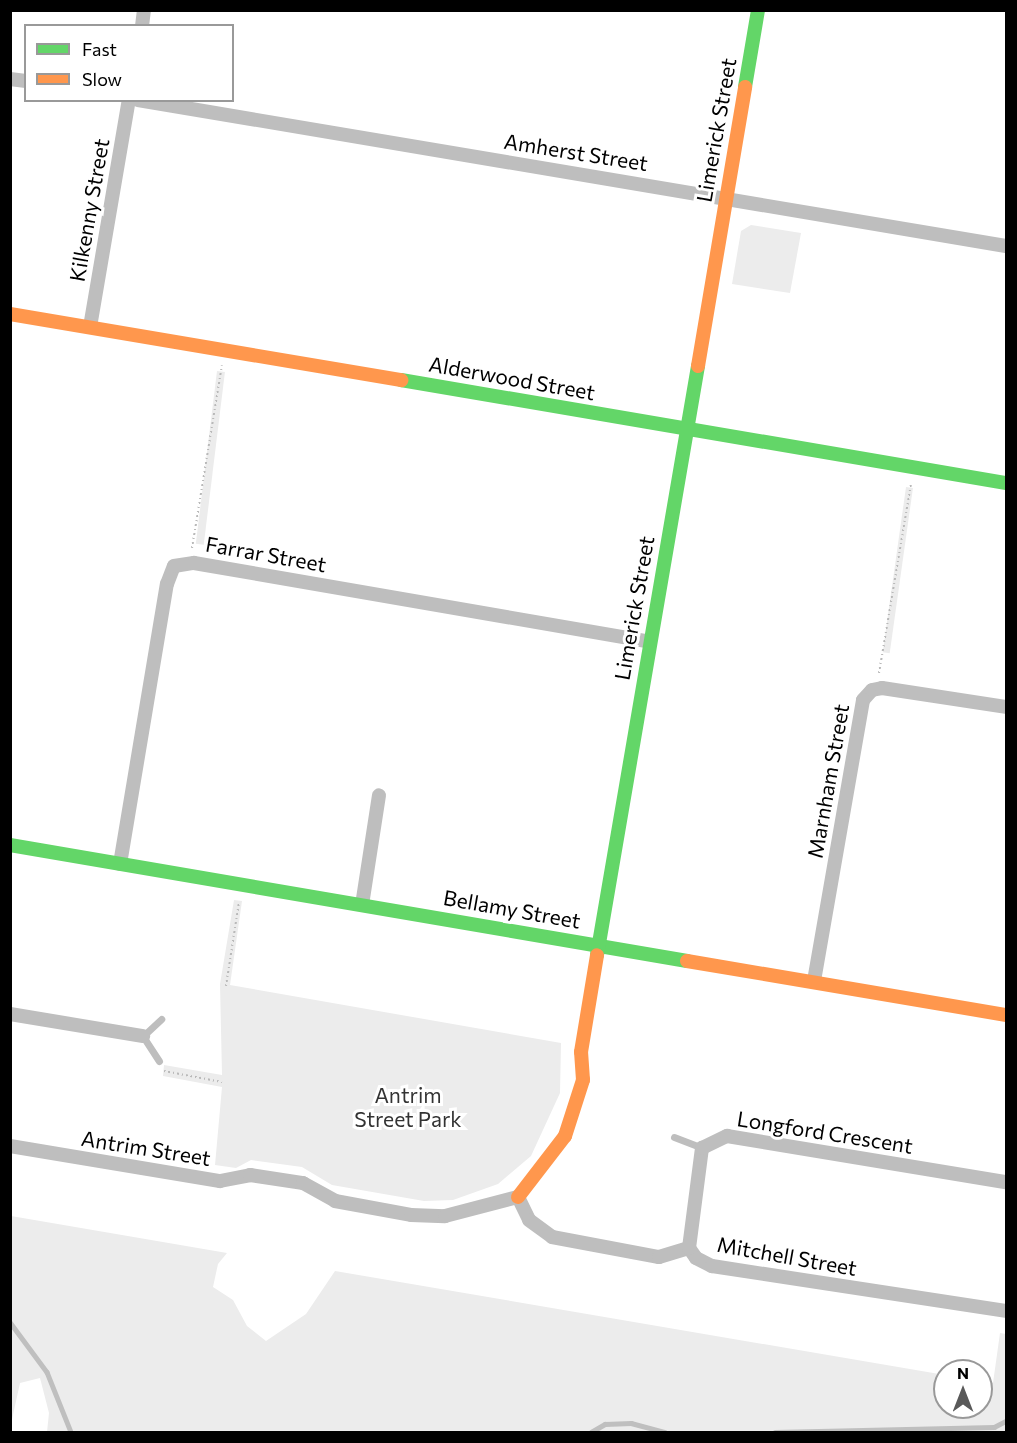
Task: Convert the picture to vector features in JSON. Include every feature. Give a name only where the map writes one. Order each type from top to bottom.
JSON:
[{"type":"street","name":"Limerick Street","points":[[518,1197],[551,1159],[576,1107],[599,945],[649,642],[758,10]]},
{"type":"street","name":"Kilkenny Street","points":[[90,327],[129,102]]},
{"type":"street","name":"Amherst Street","points":[[150,102],[1006,246]]},
{"type":"street","name":"Alderwood Street","points":[[10,314],[1006,483]]},
{"type":"street","name":"Farrar Street","points":[[120,864],[167,584],[174,566],[194,563],[649,642]]},
{"type":"street","points":[[882,688],[1006,707]]},
{"type":"street","name":"Marnham Street","points":[[814,981],[862,700],[872,690],[882,688]]},
{"type":"street","points":[[362,905],[380,795]]},
{"type":"street","name":"Bellamy Street","points":[[10,845],[814,981],[1006,1011]]},
{"type":"street","points":[[10,1014],[143,1036]]},
{"type":"street","name":"Longford Crescent","points":[[702,1148],[727,1136],[1006,1182]]},
{"type":"street","name":"Antrim Street","points":[[10,1146],[220,1181],[249,1175],[303,1184],[335,1201],[411,1215],[445,1216],[518,1197]]},
{"type":"street","points":[[689,1248],[702,1148]]},
{"type":"street","name":"Mitchell Street","points":[[518,1197],[529,1220],[552,1237],[659,1257],[689,1248],[696,1258],[712,1266],[1006,1311]]},
{"type":"lane","points":[[159,1061],[143,1036],[161,1019]]},
{"type":"lane","points":[[674,1137],[702,1148]]},
{"type":"path","points":[[194,563],[191,544],[224,349]]},
{"type":"path","points":[[882,688],[878,670],[914,467]]},
{"type":"path","points":[[226,987],[242,884]]},
{"type":"path","points":[[159,1061],[165,1072],[222,1082]]},
{"type":"green space","points":[[751,225],[801,233],[790,293],[732,284],[741,231]]},
{"type":"green space","points":[[217,371],[225,372],[204,545],[196,544]]},
{"type":"green space","points":[[906,487],[913,488],[890,653],[883,652]]},
{"type":"green space","name":"Antrim Street Park","points":[[234,900],[242,901],[230,985],[561,1043],[560,1093],[531,1156],[498,1184],[453,1200],[424,1201],[332,1185],[302,1167],[251,1160],[236,1168],[215,1165],[222,1087],[163,1076],[164,1065],[222,1075],[220,984]]},
{"type":"green space","points":[[11,1216],[227,1253],[218,1264],[213,1287],[233,1300],[247,1326],[266,1341],[306,1314],[335,1271],[933,1373],[933,1419],[993,1419],[993,1383],[1000,1333],[1006,1334],[1006,1432],[47,1432],[49,1413],[40,1378],[20,1383],[11,1424]]},
{"type":"waterway","points":[[10,1322],[47,1372],[71,1432]]},
{"type":"waterway","points":[[775,1432],[994,1427],[1006,1421]]},
{"type":"waterway","points":[[591,1432],[605,1424],[631,1423],[665,1432]]},
{"type":"traffic: fast","points":[[745,87],[758,10]]},
{"type":"traffic: fast","points":[[597,955],[698,366]]},
{"type":"traffic: fast","points":[[401,380],[1006,483]]},
{"type":"traffic: fast","points":[[10,845],[687,961]]},
{"type":"traffic: slow","points":[[698,366],[745,87]]},
{"type":"traffic: slow","points":[[10,314],[401,380]]},
{"type":"traffic: slow","points":[[518,1197],[565,1136],[583,1080],[581,1052],[597,955]]},
{"type":"traffic: slow","points":[[687,961],[1006,1015]]}]
